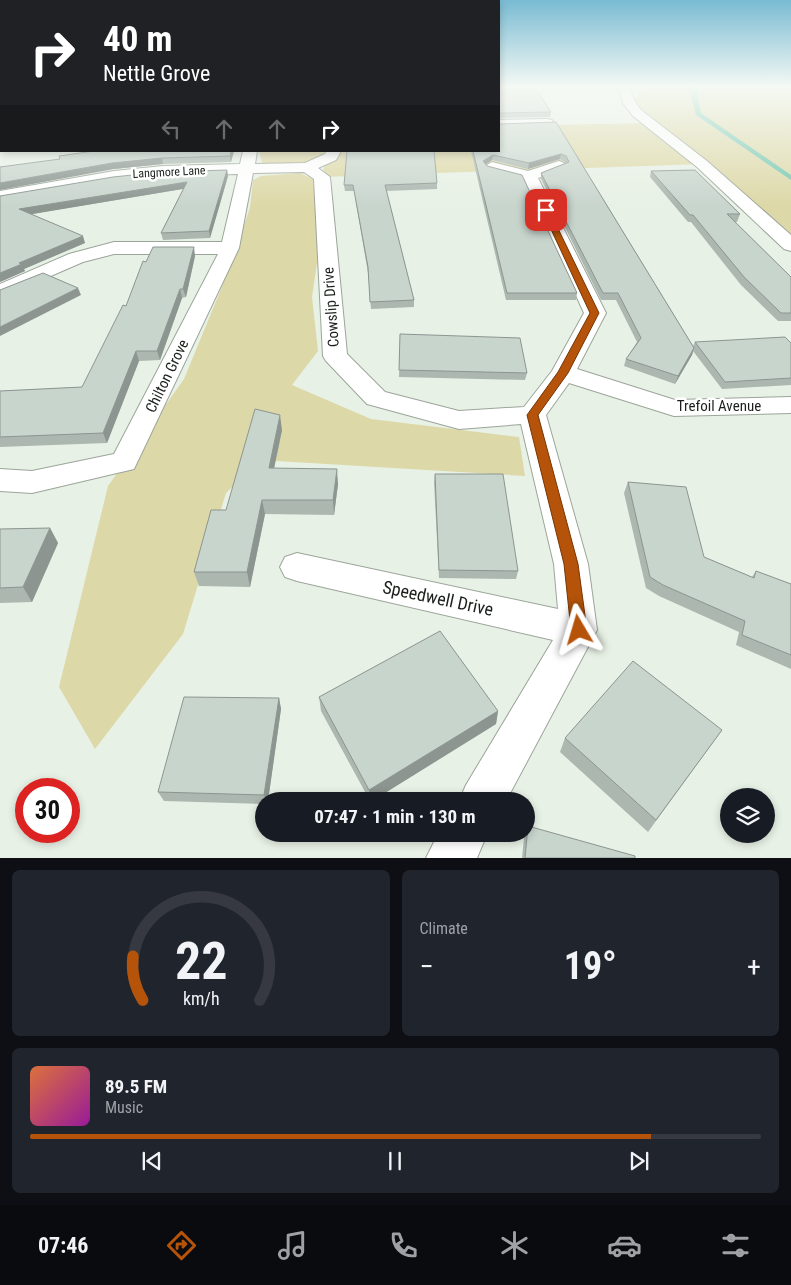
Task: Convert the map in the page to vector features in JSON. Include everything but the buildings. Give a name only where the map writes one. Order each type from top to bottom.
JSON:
[{"type":"street","points":[[657,126],[702,164],[791,245]]},
{"type":"street","name":"Langmore Lane","points":[[0,196],[114,176],[248,160],[307,167],[331,158],[334,152]]},
{"type":"street","name":"Chilton Grove","points":[[0,480],[32,482],[124,462],[230,248],[248,160]]},
{"type":"street","points":[[492,167],[529,176],[559,166]]},
{"type":"street","name":"Cowslip Drive","points":[[307,167],[322,178],[335,356],[376,398],[459,420],[532,415]]},
{"type":"street","points":[[487,792],[579,630],[571,564],[532,415],[563,373],[594,313],[529,176]]},
{"type":"street","points":[[0,292],[76,258],[114,248],[230,248]]},
{"type":"street","name":"Trefoil Avenue","points":[[563,373],[674,408],[791,405]]},
{"type":"street","name":"Speedwell Drive","points":[[297,567],[579,630]]},
{"type":"street","points":[[450,858],[459,842]]},
{"type":"shaded area","points":[[500,126],[791,126],[791,245],[702,164],[322,177],[326,158],[306,165],[263,166],[259,152],[324,152],[325,155],[326,152],[500,152]]},
{"type":"shaded area","points":[[300,173],[315,180],[322,229],[312,297],[318,351],[292,385],[371,419],[519,437],[525,476],[260,460],[226,493],[183,634],[95,749],[59,687],[108,486],[184,379],[228,272],[250,208],[253,180],[261,176]]},
{"type":"waterway","points":[[715,126],[791,178]]},
{"type":"route","points":[[546,210],[594,313],[563,373],[532,415],[571,564],[579,630]]}]
